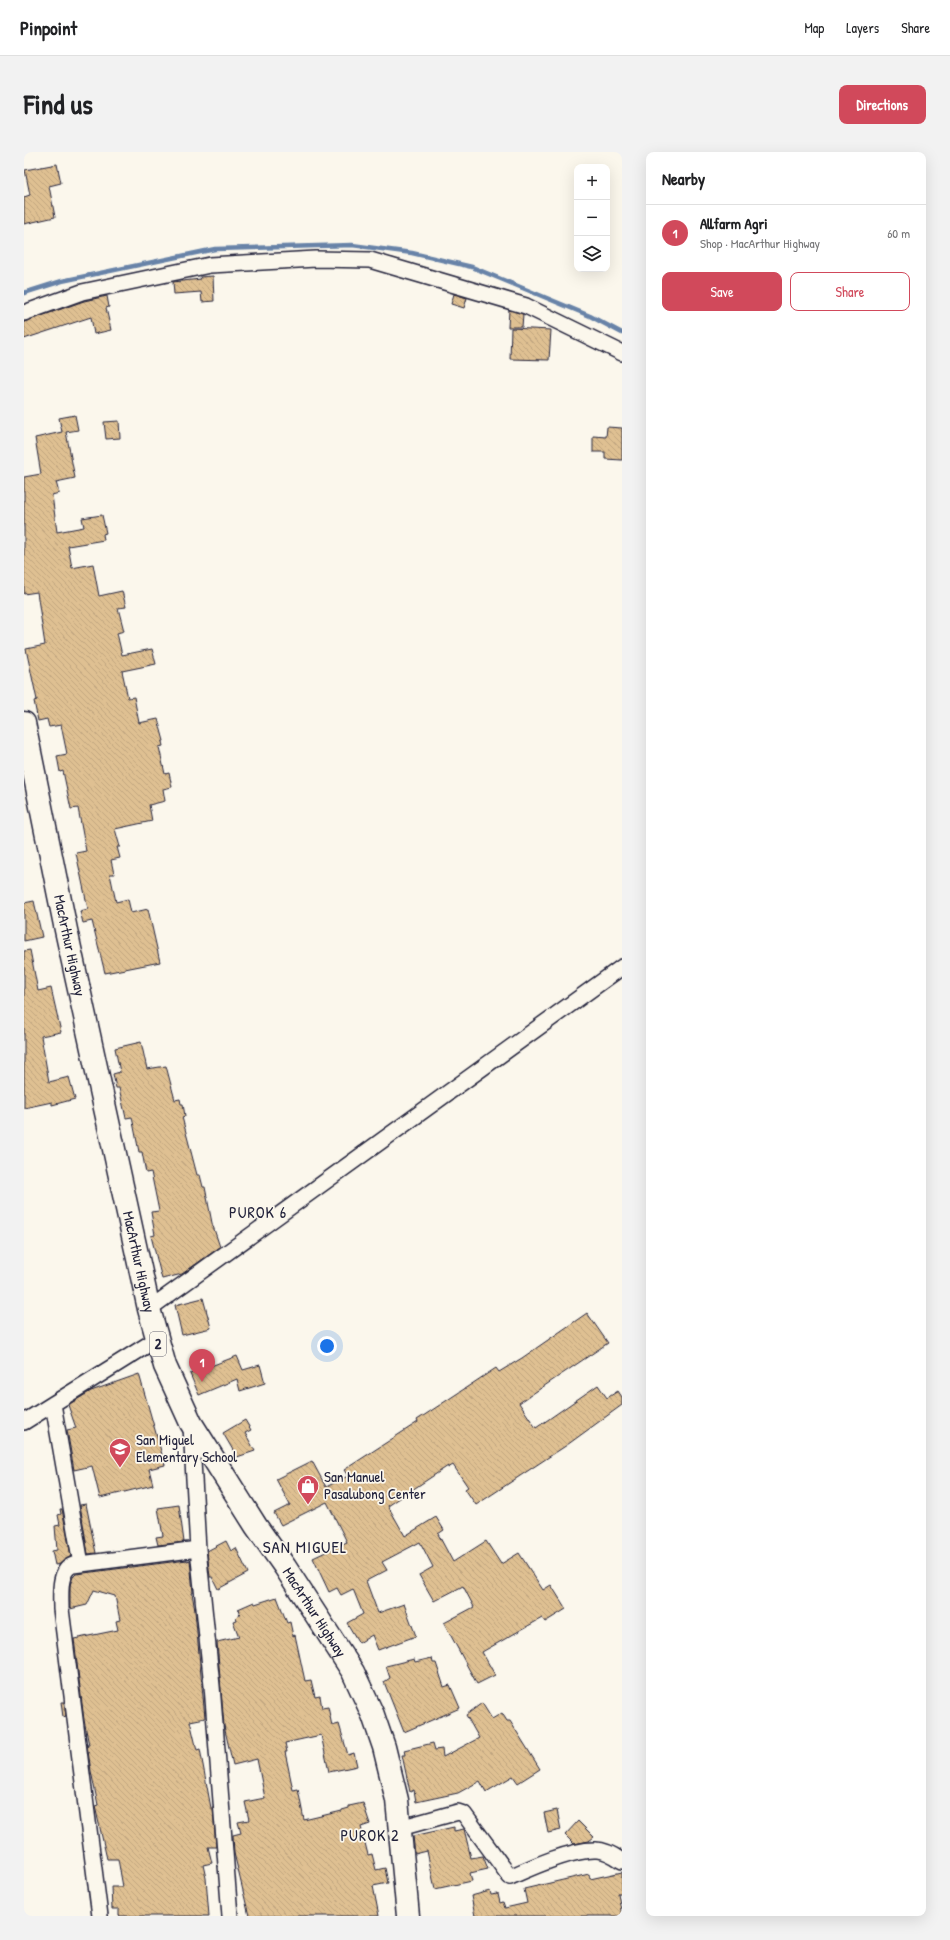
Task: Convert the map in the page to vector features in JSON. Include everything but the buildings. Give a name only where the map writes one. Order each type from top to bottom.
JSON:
[{"type":"highway","name":"MacArthur Highway","points":[[24,723],[66,930],[149,1309],[157,1339],[170,1377],[191,1423],[256,1526],[285,1566],[353,1672],[373,1715],[384,1746],[397,1800],[408,1916]]},
{"type":"street","points":[[24,313],[82,292],[210,265],[316,259],[370,260],[526,306],[622,353]]},
{"type":"street","points":[[149,1309],[622,967]]},
{"type":"street","points":[[24,1422],[157,1339]]},
{"type":"street","points":[[53,1404],[82,1564]]},
{"type":"street","points":[[191,1423],[198,1550],[212,1686],[230,1916]]},
{"type":"street","points":[[100,1916],[62,1609],[64,1574],[70,1566],[198,1550]]},
{"type":"street","points":[[400,1828],[458,1812],[464,1814],[510,1877],[553,1859],[597,1850],[615,1856],[622,1861]]},
{"type":"waterway","points":[[24,293],[62,281],[215,249],[352,245],[412,253],[472,267],[590,316],[622,333]]},
{"type":"place","name":"Allfarm Agri","points":[[202,1382]]},
{"type":"place","name":"San Miguel Elementary School","points":[[120,1468]]},
{"type":"place","name":"San Manuel Pasalubong Center","points":[[308,1506]]},
{"type":"district","name":"PUROK 6","points":[[258,1212]]},
{"type":"district","name":"SAN MIGUEL","points":[[305,1547]]},
{"type":"district","name":"PUROK 2","points":[[370,1835]]}]
